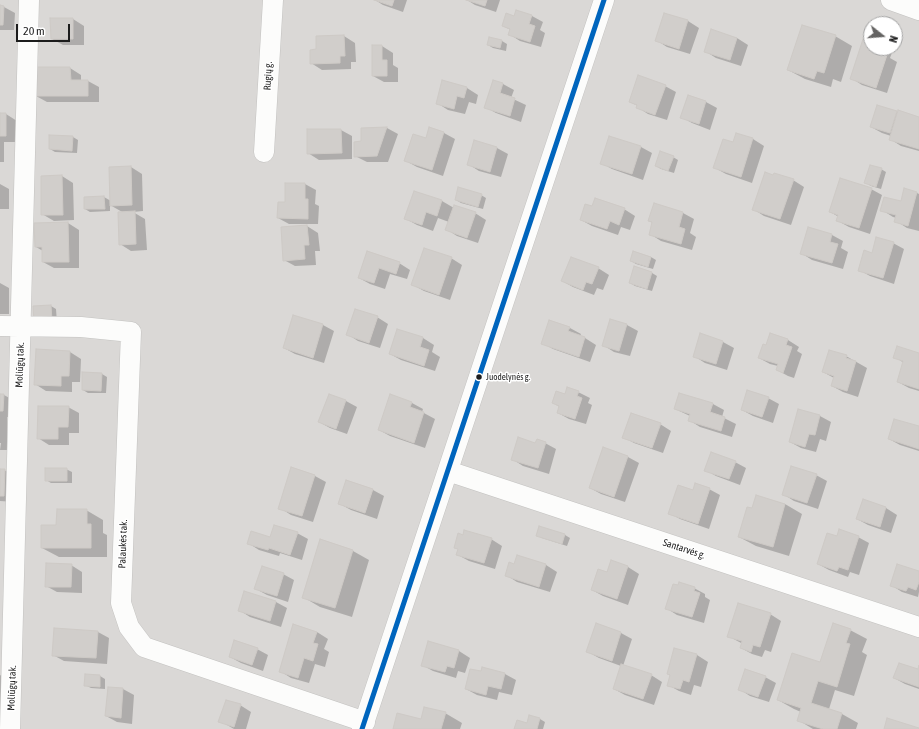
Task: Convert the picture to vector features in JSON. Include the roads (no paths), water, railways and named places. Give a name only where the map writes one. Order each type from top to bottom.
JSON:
[{"type":"street","name":"Moliūgų tak.","points":[[10,729],[29,0]]},
{"type":"street","name":"Rugių g.","points":[[264,152],[273,0]]},
{"type":"street","points":[[364,725],[604,0]]},
{"type":"street","points":[[890,0],[919,10]]},
{"type":"street","name":"Palaukės tak.","points":[[0,326],[81,327],[131,332],[122,603],[129,627],[144,647],[364,725]]},
{"type":"street","name":"Santarvės g.","points":[[448,471],[919,627]]},
{"type":"place","name":"Juodelynės g.","points":[[479,377]]}]
